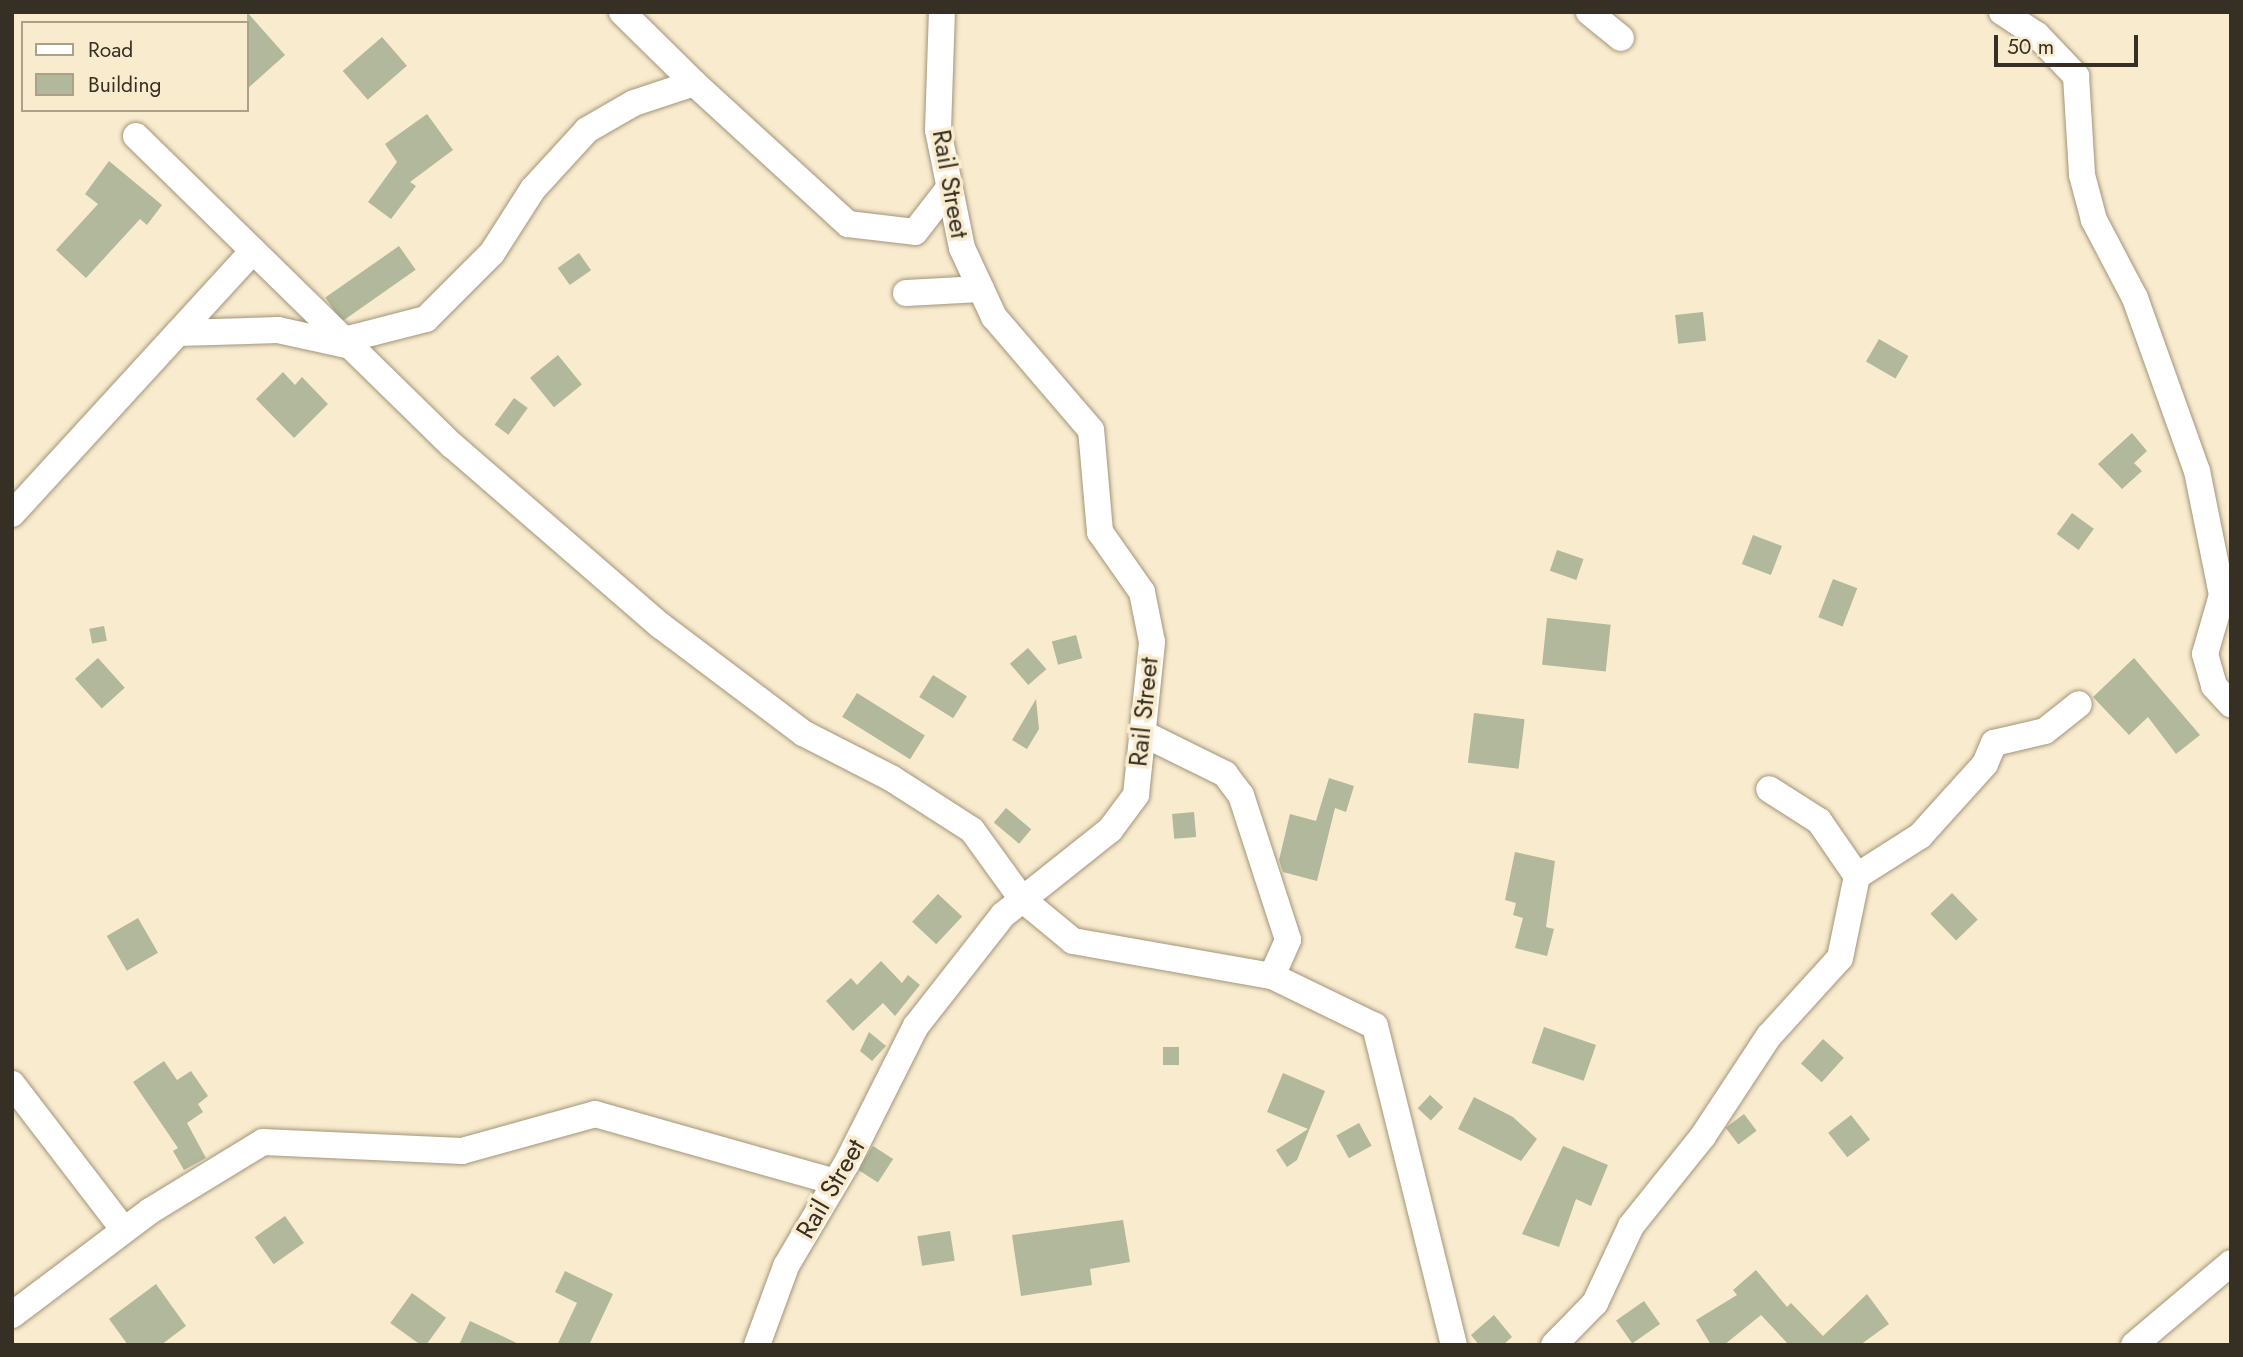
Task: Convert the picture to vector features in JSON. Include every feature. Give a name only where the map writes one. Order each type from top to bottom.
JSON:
[{"type":"street","points":[[622,12],[694,83],[848,224],[915,232],[949,188]]},
{"type":"street","name":"Rail Street","points":[[757,1345],[786,1266],[836,1182],[916,1026],[1003,915],[1110,830],[1136,795],[1152,642],[1142,592],[1100,532],[1091,430],[994,317],[961,248],[938,130],[942,12]]},
{"type":"street","points":[[1589,12],[1621,38]]},
{"type":"street","points":[[2002,12],[2037,35],[2076,76],[2082,175],[2094,220],[2134,298],[2197,471],[2222,595],[2205,654],[2214,686],[2231,704]]},
{"type":"street","points":[[178,333],[278,330],[347,343],[426,319],[492,253],[533,189],[587,130],[634,103],[694,83]]},
{"type":"street","points":[[136,136],[453,446],[661,626],[803,733],[891,778],[972,830],[1022,899],[1073,941],[1272,976],[1375,1026],[1454,1345]]},
{"type":"street","points":[[12,514],[253,251]]},
{"type":"street","points":[[906,293],[981,289]]},
{"type":"street","points":[[1554,1345],[1595,1303],[1631,1226],[1703,1136],[1769,1036],[1840,958],[1857,876],[1920,836],[1985,764],[1994,743],[2045,731],[2079,704]]},
{"type":"street","points":[[1142,733],[1225,774],[1241,795],[1288,940],[1272,976]]},
{"type":"street","points":[[1769,789],[1819,821],[1857,876]]},
{"type":"street","points":[[12,1084],[124,1230]]},
{"type":"street","points":[[12,1315],[124,1230],[263,1142],[462,1151],[595,1114],[836,1182]]},
{"type":"street","points":[[2134,1345],[2231,1263]]},
{"type":"building","points":[[247,12],[285,55],[248,88],[248,21]]},
{"type":"building","points":[[382,37],[407,66],[368,100],[343,71]]},
{"type":"building","points":[[427,114],[453,150],[410,182],[416,186],[391,219],[368,202],[397,162],[385,144]]},
{"type":"building","points":[[109,161],[162,205],[147,225],[140,219],[86,278],[56,250],[98,204],[85,194]]},
{"type":"building","points":[[399,246],[416,270],[342,321],[325,298]]},
{"type":"building","points":[[579,253],[591,270],[570,285],[558,268]]},
{"type":"building","points":[[1703,312],[1706,341],[1678,344],[1675,315]]},
{"type":"building","points":[[1879,339],[1908,356],[1895,379],[1866,362]]},
{"type":"building","points":[[558,355],[582,385],[554,407],[530,378]]},
{"type":"building","points":[[283,372],[295,385],[302,377],[328,404],[294,438],[256,399]]},
{"type":"building","points":[[514,398],[528,408],[508,435],[495,425]]},
{"type":"building","points":[[2132,433],[2147,451],[2134,463],[2142,471],[2122,489],[2098,464]]},
{"type":"building","points":[[2072,513],[2094,529],[2079,550],[2057,534]]},
{"type":"building","points":[[1753,535],[1782,546],[1771,575],[1742,564]]},
{"type":"building","points":[[1557,550],[1583,559],[1576,580],[1550,571]]},
{"type":"building","points":[[1833,579],[1857,588],[1843,627],[1818,617]]},
{"type":"building","points":[[1547,618],[1611,625],[1606,671],[1542,665]]},
{"type":"building","points":[[104,626],[107,641],[92,644],[89,629]]},
{"type":"building","points":[[1076,635],[1082,658],[1058,665],[1052,641]]},
{"type":"building","points":[[1028,648],[1046,669],[1028,685],[1010,664]]},
{"type":"building","points":[[98,658],[125,688],[102,708],[75,679]]},
{"type":"building","points":[[2134,658],[2200,735],[2176,754],[2148,717],[2129,735],[2093,697]]},
{"type":"building","points":[[933,675],[967,696],[953,718],[919,697]]},
{"type":"building","points":[[857,693],[925,735],[910,759],[842,717]]},
{"type":"building","points":[[1036,699],[1039,729],[1027,749],[1012,740]]},
{"type":"building","points":[[1474,713],[1525,719],[1519,769],[1468,763]]},
{"type":"building","points":[[1329,778],[1354,786],[1346,812],[1335,808],[1317,881],[1283,872],[1279,860],[1290,814],[1316,821]]},
{"type":"building","points":[[1006,808],[1031,829],[1019,844],[994,823]]},
{"type":"building","points":[[1194,812],[1196,837],[1174,839],[1172,814]]},
{"type":"building","points":[[1515,852],[1555,861],[1546,927],[1554,929],[1547,956],[1515,948],[1523,918],[1513,915],[1516,903],[1505,900]]},
{"type":"building","points":[[1952,893],[1978,920],[1956,940],[1930,914]]},
{"type":"building","points":[[938,894],[962,917],[936,944],[912,922]]},
{"type":"building","points":[[138,918],[158,953],[127,971],[107,936]]},
{"type":"building","points":[[881,961],[902,983],[908,975],[920,985],[895,1016],[883,1003],[853,1031],[826,1001],[851,978],[857,985]]},
{"type":"building","points":[[1544,1027],[1596,1045],[1584,1081],[1532,1063]]},
{"type":"building","points":[[869,1032],[886,1046],[872,1061],[860,1051]]},
{"type":"building","points":[[1823,1039],[1844,1058],[1822,1082],[1801,1064]]},
{"type":"building","points":[[1163,1047],[1179,1047],[1179,1065],[1163,1065]]},
{"type":"building","points":[[164,1061],[177,1080],[191,1071],[208,1096],[198,1104],[203,1112],[187,1123],[206,1158],[184,1170],[173,1151],[178,1148],[133,1082]]},
{"type":"building","points":[[1283,1073],[1325,1091],[1297,1160],[1287,1167],[1276,1150],[1308,1129],[1267,1112]]},
{"type":"building","points":[[1430,1095],[1443,1107],[1431,1120],[1418,1108]]},
{"type":"building","points":[[1474,1097],[1513,1117],[1537,1139],[1521,1161],[1458,1129]]},
{"type":"building","points":[[1744,1114],[1757,1131],[1738,1145],[1726,1128]]},
{"type":"building","points":[[1851,1115],[1870,1139],[1847,1157],[1828,1133]]},
{"type":"building","points":[[1359,1123],[1372,1146],[1349,1158],[1336,1136]]},
{"type":"building","points":[[873,1146],[893,1159],[878,1183],[858,1169]]},
{"type":"building","points":[[1563,1146],[1608,1165],[1591,1206],[1576,1199],[1559,1247],[1522,1234]]},
{"type":"building","points":[[285,1216],[304,1243],[274,1264],[255,1237]]},
{"type":"building","points":[[1123,1220],[1130,1262],[1090,1269],[1092,1285],[1021,1296],[1012,1235]]},
{"type":"building","points":[[950,1231],[955,1261],[922,1266],[917,1236]]},
{"type":"building","points":[[1756,1270],[1787,1307],[1791,1303],[1823,1336],[1867,1294],[1889,1324],[1860,1345],[1789,1345],[1761,1315],[1724,1345],[1711,1345],[1696,1320],[1737,1295],[1733,1290]]},
{"type":"building","points":[[565,1271],[613,1294],[589,1345],[557,1345],[577,1303],[555,1292]]},
{"type":"building","points":[[156,1284],[186,1326],[161,1345],[128,1345],[109,1319]]},
{"type":"building","points":[[412,1293],[446,1318],[426,1345],[421,1345],[390,1323]]},
{"type":"building","points":[[1644,1301],[1660,1324],[1632,1343],[1616,1321]]},
{"type":"building","points":[[1494,1315],[1512,1337],[1503,1345],[1479,1345],[1471,1335]]},
{"type":"building","points":[[470,1321],[521,1345],[459,1345]]}]
